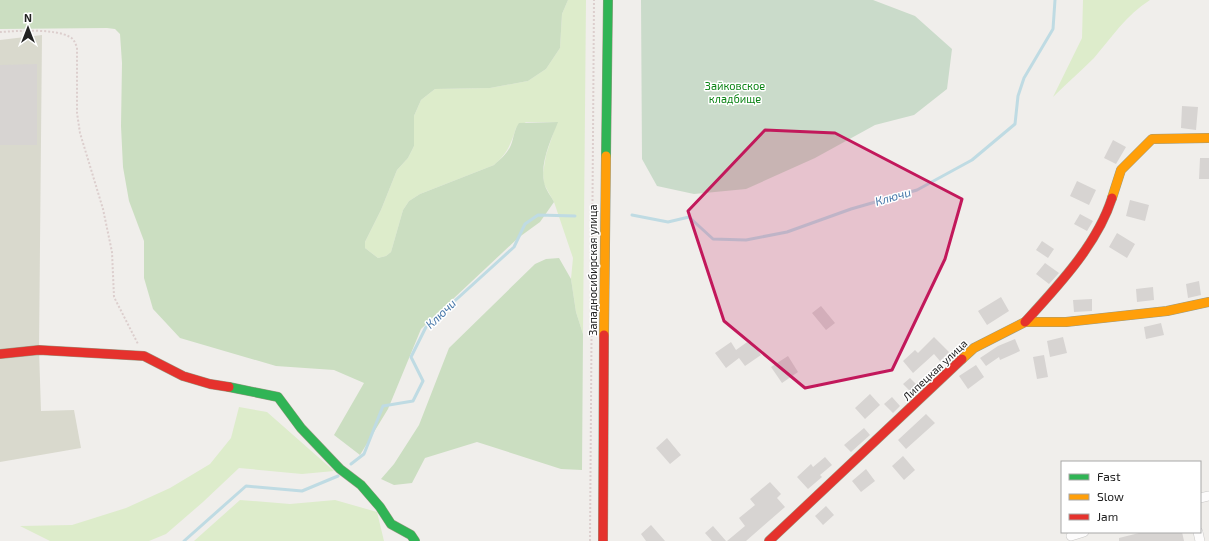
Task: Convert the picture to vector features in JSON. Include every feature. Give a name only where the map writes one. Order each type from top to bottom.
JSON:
[{"type":"street","name":"Западносибирская улица","points":[[603,541],[604,237],[608,0]]},
{"type":"street","points":[[1025,322],[1069,274],[1107,214],[1121,170],[1152,139],[1209,138]]},
{"type":"street","name":"Липецкая улица","points":[[769,541],[974,348],[1025,322],[1066,322],[1167,311],[1209,302]]},
{"type":"street","points":[[0,354],[39,350],[144,356],[182,376],[210,384],[249,390],[278,397],[301,428],[340,469],[361,485],[380,507],[391,524],[411,535],[415,541]]},
{"type":"street","points":[[1071,536],[1081,533]]},
{"type":"path","points":[[590,541],[594,0]]},
{"type":"path","points":[[0,32],[54,33],[69,36],[74,40],[77,48],[77,113],[80,133],[103,209],[112,252],[114,297],[144,356]]},
{"type":"highlighted area","points":[[765,130],[835,133],[962,199],[945,259],[892,370],[805,388],[724,321],[688,211]]},
{"type":"shaded area","points":[[42,35],[39,350],[41,411],[74,410],[81,448],[0,462],[0,40]]},
{"type":"green space","points":[[0,0],[568,0],[562,14],[560,48],[546,69],[528,81],[490,88],[435,89],[421,100],[414,116],[414,146],[408,158],[397,170],[381,210],[365,242],[365,248],[378,258],[386,256],[391,252],[403,210],[409,201],[420,194],[494,165],[504,156],[509,148],[519,123],[558,122],[549,144],[543,174],[545,185],[554,202],[540,222],[518,238],[421,329],[388,409],[360,455],[334,435],[364,383],[334,370],[276,366],[180,338],[153,309],[144,278],[144,241],[129,201],[123,167],[121,126],[122,63],[120,34],[115,29],[107,28],[0,29]]},
{"type":"green space","points":[[568,0],[586,0],[583,334],[576,312],[571,279],[573,258],[554,202],[544,184],[543,173],[546,155],[557,122],[526,122],[516,128],[508,148],[494,165],[420,194],[409,201],[403,210],[391,252],[386,256],[378,258],[365,248],[365,242],[381,210],[397,170],[408,158],[414,146],[414,116],[421,100],[435,89],[490,88],[528,81],[546,69],[560,48],[562,14]]},
{"type":"green space","name":"Зайковское кладбище","points":[[641,0],[873,0],[915,16],[952,49],[947,89],[914,115],[875,125],[815,158],[746,189],[694,194],[657,186],[642,159]]},
{"type":"green space","points":[[1083,0],[1150,0],[1126,19],[1094,58],[1053,97],[1082,38]]},
{"type":"green space","points":[[559,258],[571,279],[576,312],[583,334],[582,470],[561,469],[477,442],[425,458],[412,483],[394,485],[381,479],[394,464],[419,425],[449,348],[535,264],[546,259]]},
{"type":"green space","points":[[239,407],[267,412],[334,471],[302,474],[239,468],[166,534],[149,541],[50,541],[20,526],[72,525],[126,508],[170,488],[210,464],[231,438]]},
{"type":"green space","points":[[240,500],[290,504],[335,500],[377,512],[384,541],[194,541]]},
{"type":"building","points":[[37,64],[37,145],[0,145],[0,65]]},
{"type":"building","points":[[1182,106],[1198,107],[1196,130],[1181,128]]},
{"type":"building","points":[[1113,140],[1126,147],[1116,164],[1104,158]]},
{"type":"building","points":[[1200,158],[1209,158],[1209,179],[1199,179]]},
{"type":"building","points":[[1077,181],[1096,190],[1089,205],[1070,196]]},
{"type":"building","points":[[1130,200],[1149,205],[1145,221],[1126,216]]},
{"type":"building","points":[[1080,214],[1093,221],[1087,231],[1074,224]]},
{"type":"building","points":[[1117,233],[1135,244],[1127,258],[1109,247]]},
{"type":"building","points":[[1042,241],[1054,249],[1048,258],[1036,250]]},
{"type":"building","points":[[1045,263],[1059,273],[1049,284],[1036,274]]},
{"type":"building","points":[[1199,281],[1201,295],[1188,298],[1186,284]]},
{"type":"building","points":[[1153,287],[1154,300],[1137,302],[1136,289]]},
{"type":"building","points":[[1001,297],[1009,311],[987,325],[978,311]]},
{"type":"building","points":[[1092,299],[1092,311],[1074,312],[1073,300]]},
{"type":"building","points":[[821,306],[835,323],[826,330],[812,313]]},
{"type":"building","points":[[1161,323],[1164,335],[1146,339],[1144,327]]},
{"type":"building","points":[[934,337],[949,352],[940,361],[934,354],[913,373],[903,361],[915,350],[918,353]]},
{"type":"building","points":[[1063,337],[1067,353],[1050,357],[1047,341]]},
{"type":"building","points":[[1015,339],[1020,351],[1000,360],[999,357],[986,366],[980,358],[998,346]]},
{"type":"building","points":[[750,340],[761,355],[745,366],[739,358],[726,368],[715,353],[731,342],[736,350]]},
{"type":"building","points":[[1044,355],[1048,377],[1037,379],[1033,357]]},
{"type":"building","points":[[788,356],[798,372],[782,383],[771,367]]},
{"type":"building","points":[[976,365],[984,377],[968,389],[959,376]]},
{"type":"building","points":[[910,378],[917,385],[910,391],[903,384]]},
{"type":"building","points":[[870,394],[880,405],[865,419],[855,408]]},
{"type":"building","points":[[892,397],[900,406],[893,413],[884,404]]},
{"type":"building","points":[[926,414],[935,423],[906,449],[898,440]]},
{"type":"building","points":[[864,428],[870,435],[851,452],[844,445]]},
{"type":"building","points":[[667,438],[681,455],[670,464],[656,448]]},
{"type":"building","points":[[903,456],[915,470],[904,480],[892,466]]},
{"type":"building","points":[[825,457],[832,465],[820,475],[822,477],[808,489],[797,477],[811,464],[813,467]]},
{"type":"building","points":[[866,469],[875,481],[861,492],[852,481]]},
{"type":"building","points":[[770,482],[781,494],[777,498],[785,507],[746,541],[727,541],[745,526],[739,518],[755,505],[750,499]]},
{"type":"building","points":[[826,506],[834,515],[823,525],[815,516]]},
{"type":"building","points":[[651,525],[665,541],[646,541],[641,534]]},
{"type":"building","points":[[713,526],[726,541],[712,541],[705,533]]},
{"type":"building","points":[[1139,533],[1182,533],[1184,541],[1119,541],[1119,538]]},
{"type":"waterway","name":"Ключи","points":[[632,215],[668,222],[689,217],[713,239],[746,240],[787,232],[851,209],[917,190],[972,160],[1015,124],[1018,96],[1024,78],[1053,29],[1055,0]]},
{"type":"waterway","name":"Ключи","points":[[351,464],[364,454],[383,406],[413,401],[423,381],[411,357],[426,327],[514,247],[525,224],[538,215],[575,216]]},
{"type":"waterway","name":"Ключи","points":[[184,541],[246,486],[302,491],[338,476]]},
{"type":"traffic: fast","points":[[606,156],[608,0]]},
{"type":"traffic: fast","points":[[229,387],[278,397],[301,428],[340,469],[361,485],[380,507],[391,524],[411,535],[415,541]]},
{"type":"traffic: slow","points":[[1112,198],[1121,170],[1152,139],[1209,138]]},
{"type":"traffic: slow","points":[[604,335],[606,156]]},
{"type":"traffic: slow","points":[[962,359],[974,348],[1025,322],[1066,322],[1167,311],[1209,302]]},
{"type":"traffic: jam","points":[[1025,322],[1063,280],[1086,249],[1097,232],[1112,198]]},
{"type":"traffic: jam","points":[[603,541],[604,335]]},
{"type":"traffic: jam","points":[[0,354],[39,350],[144,356],[183,376],[210,384],[229,387]]},
{"type":"traffic: jam","points":[[769,541],[962,359]]}]
